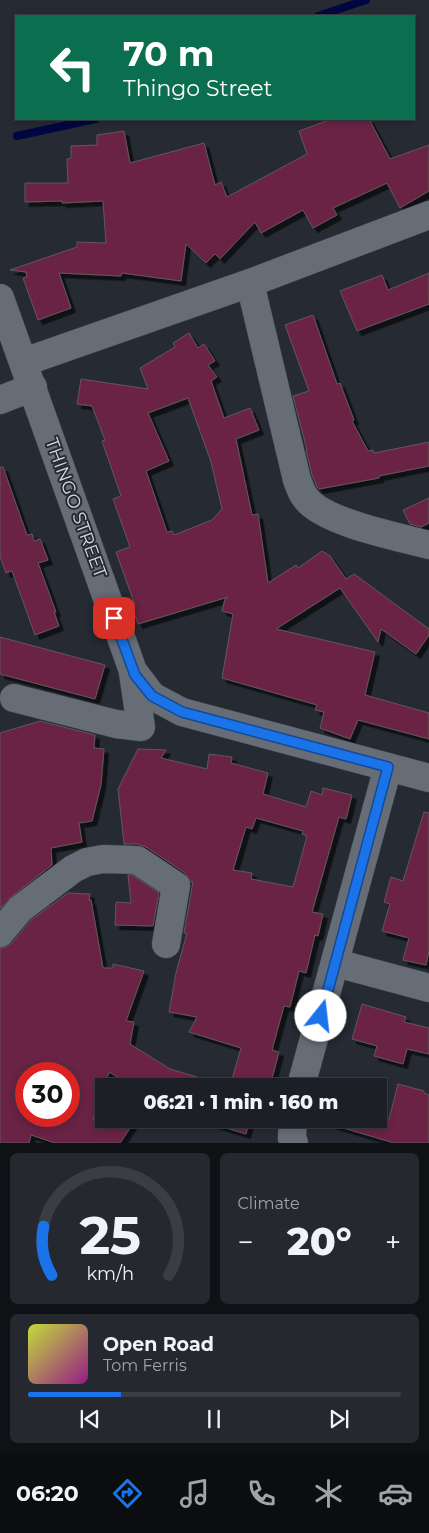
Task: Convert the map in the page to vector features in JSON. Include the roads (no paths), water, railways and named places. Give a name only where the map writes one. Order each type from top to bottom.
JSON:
[{"type":"street","points":[[24,362],[250,283],[429,215]]},
{"type":"street","points":[[250,283],[297,480],[305,498],[320,511],[338,520],[429,544]]},
{"type":"street","name":"THINGO STREET","points":[[0,298],[133,671],[152,696],[182,712],[429,778]]},
{"type":"street","points":[[0,400],[33,387]]},
{"type":"street","points":[[14,698],[116,724],[141,727],[133,671]]},
{"type":"street","points":[[303,1078],[388,767]]},
{"type":"street","points":[[0,933],[20,908],[73,869],[87,862],[137,860],[176,886],[166,944]]},
{"type":"street","points":[[336,963],[429,988]]},
{"type":"street","points":[[293,1128],[292,1138],[294,1143]]},
{"type":"waterway","points":[[321,15],[366,0]]},
{"type":"waterway","points":[[17,136],[90,120]]}]
